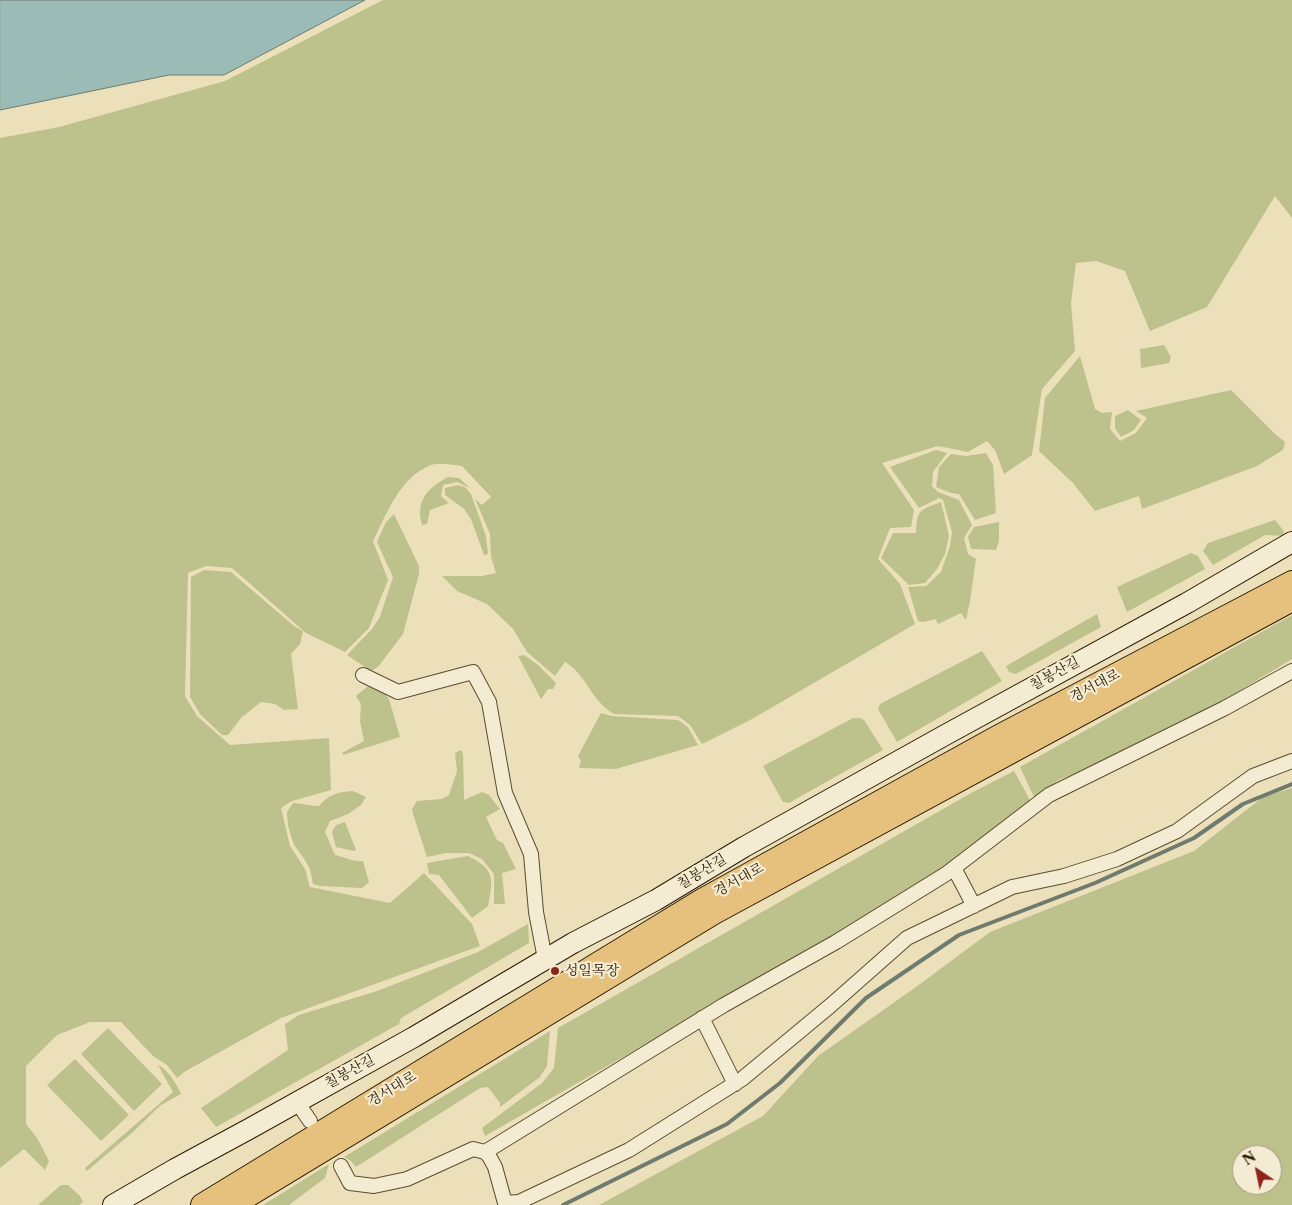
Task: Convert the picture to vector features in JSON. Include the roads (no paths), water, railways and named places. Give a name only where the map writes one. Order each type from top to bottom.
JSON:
[{"type":"main road","name":"경서대로","points":[[202,1205],[702,900],[999,736],[1292,582]]},
{"type":"main road","name":"경서대로","points":[[233,1205],[714,913],[1292,600]]},
{"type":"street","name":"칠봉산길","points":[[113,1205],[174,1169],[414,1037],[545,959],[656,900],[752,843],[1187,603],[1292,542]]},
{"type":"street","points":[[341,1166],[350,1183],[374,1186],[407,1179],[473,1149],[486,1152],[702,1018],[844,937],[954,868],[1049,794],[1225,708],[1292,671]]},
{"type":"street","points":[[363,675],[398,692],[473,672],[489,702],[505,793],[531,854],[536,912],[545,959]]},
{"type":"street","points":[[486,1152],[495,1167],[505,1203],[519,1202],[629,1150],[735,1084],[830,1006],[907,938],[1012,887],[1064,876],[1125,855],[1177,831],[1253,776],[1292,760]]},
{"type":"street","points":[[954,868],[974,906]]},
{"type":"street","points":[[702,1018],[735,1084]]},
{"type":"street","points":[[297,1102],[310,1121]]},
{"type":"water","points":[[0,0],[365,0],[224,75],[169,75],[0,110]]},
{"type":"waterway","points":[[563,1205],[727,1124],[780,1083],[866,998],[959,935],[1095,883],[1194,838],[1243,804],[1292,784]]},
{"type":"place","name":"성일목장","points":[[555,971]]}]
